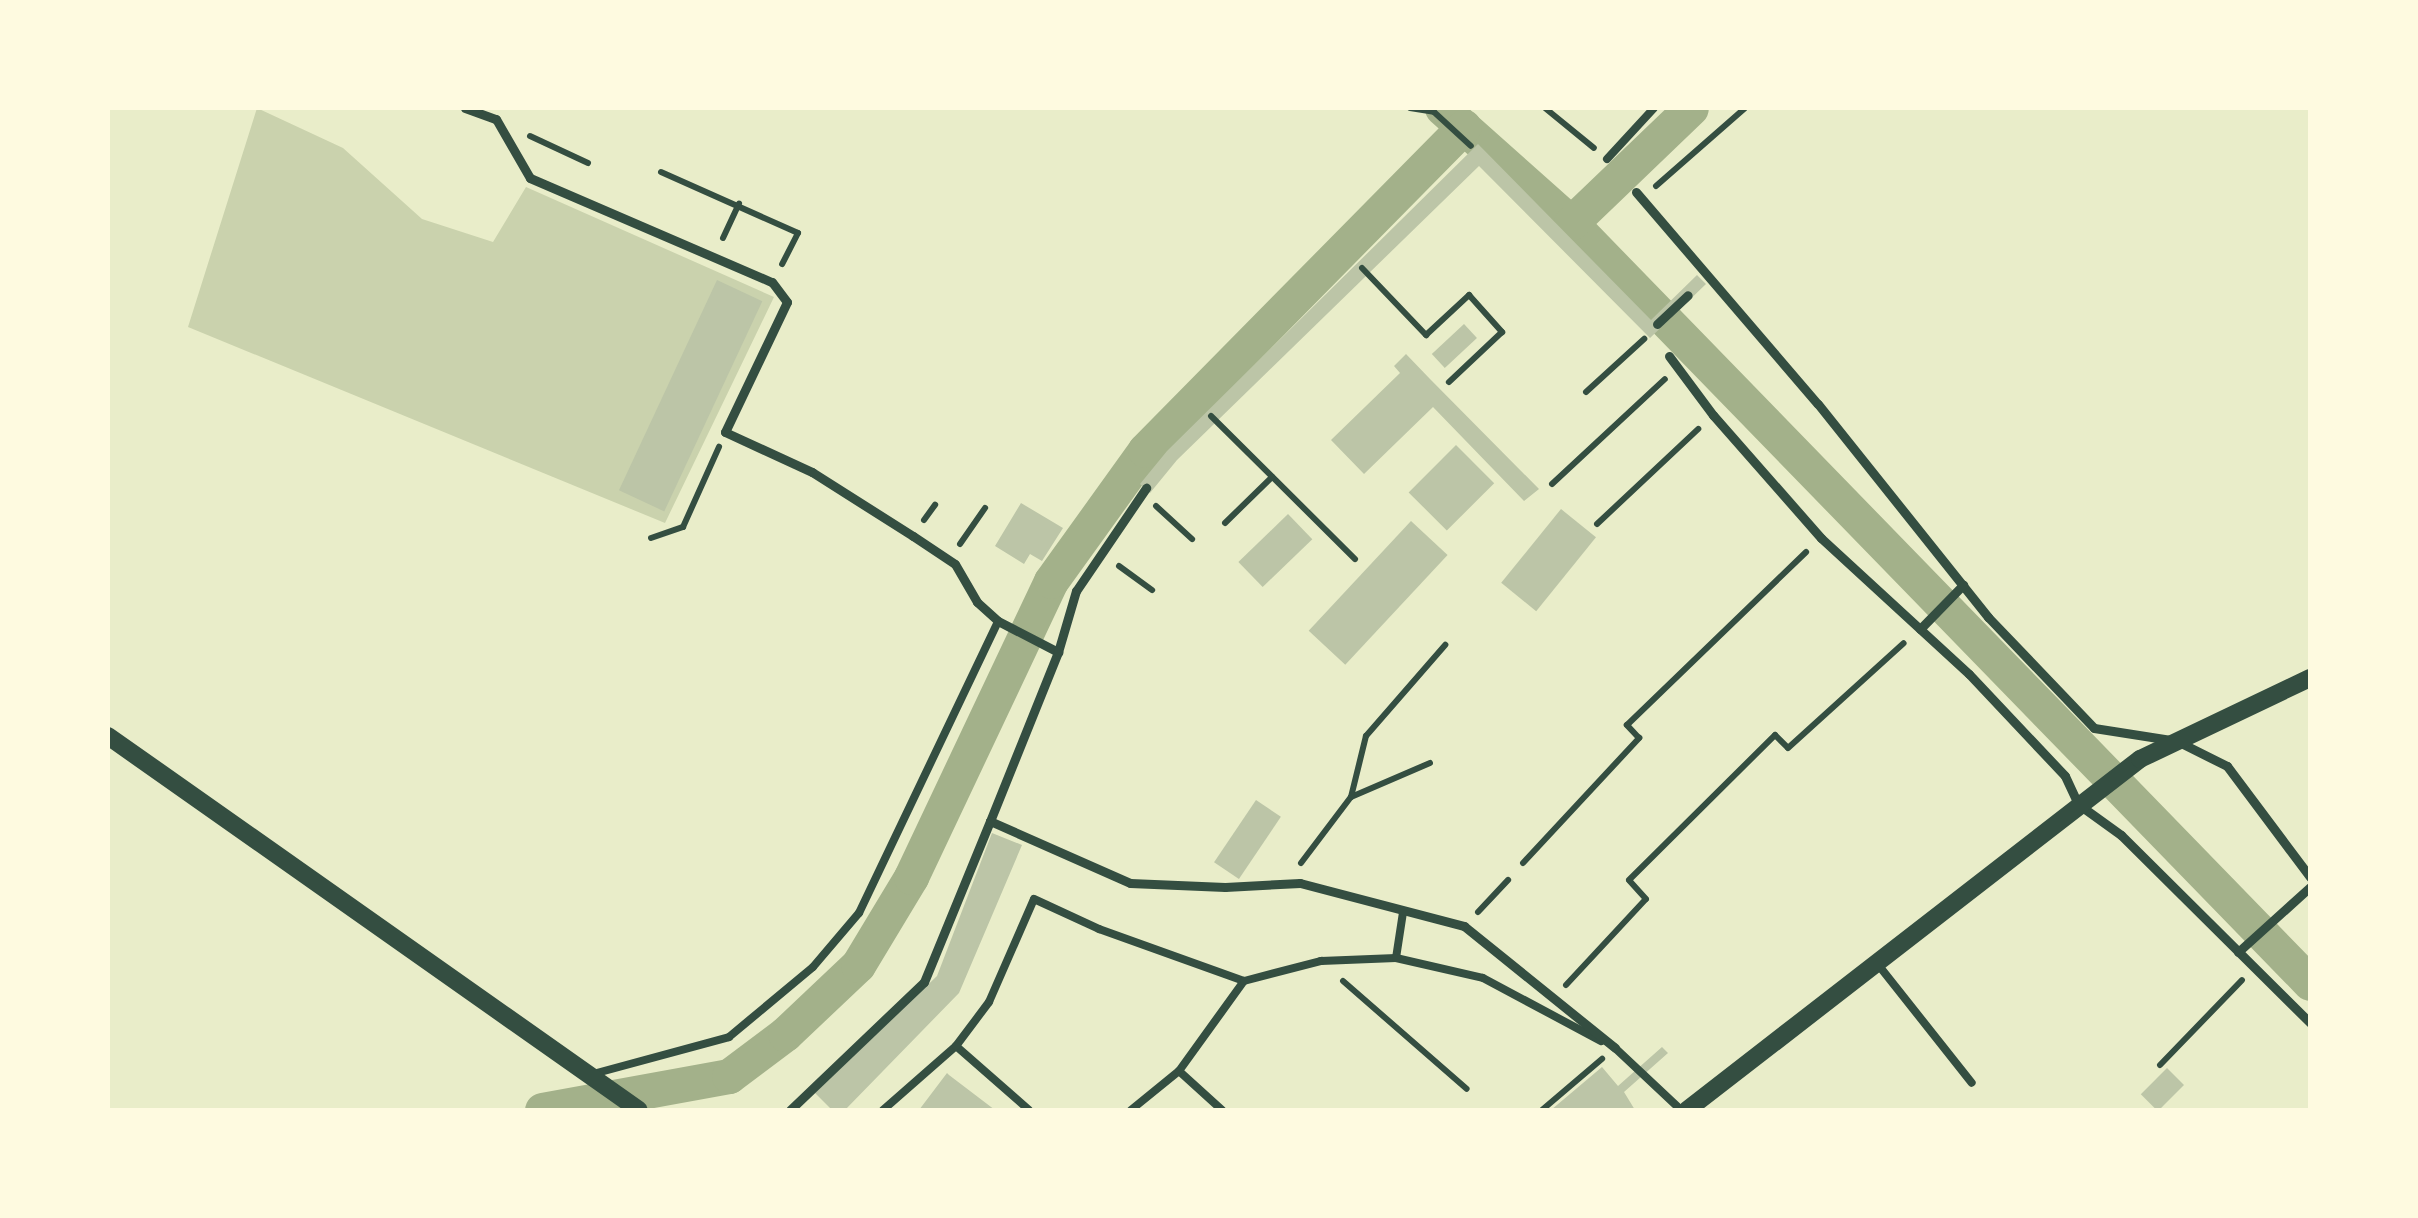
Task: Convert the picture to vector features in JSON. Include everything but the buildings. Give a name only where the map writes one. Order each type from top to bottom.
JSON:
[{"type":"street","points":[[465,108],[496,119],[530,178],[772,282],[787,302],[725,432],[812,472],[954,564],[977,602],[1002,622],[1058,652]]},
{"type":"street","points":[[1639,195],[1818,404],[1959,589],[2094,728],[2177,741],[2226,766],[2310,876]]},
{"type":"street","points":[[1654,328],[1688,295]]},
{"type":"street","points":[[1669,356],[1713,415],[1821,538],[1920,629],[2065,776],[2078,804],[2121,836],[2310,1023]]},
{"type":"street","points":[[790,1110],[924,982],[1058,652],[1076,591],[1144,490]]},
{"type":"street","points":[[1920,629],[1959,589]]},
{"type":"street","points":[[1684,1110],[2140,759],[2310,678]]},
{"type":"street","points":[[108,736],[639,1110]]},
{"type":"street","points":[[990,821],[1130,882],[1225,887],[1300,883],[1464,926],[1615,1048]]},
{"type":"street","points":[[2238,952],[2310,887]]},
{"type":"lane","points":[[1608,159],[1654,108]]},
{"type":"lane","points":[[590,1074],[729,1038],[814,967],[860,912],[1002,622]]},
{"type":"lane","points":[[883,1110],[956,1046],[989,1002],[1034,898],[1099,929],[1244,981],[1320,961],[1396,958],[1483,978],[1615,1048],[1684,1110]]},
{"type":"lane","points":[[1396,958],[1403,912]]},
{"type":"lane","points":[[1876,962],[1972,1083]]},
{"type":"lane","points":[[1131,1110],[1179,1070],[1244,981]]},
{"type":"lane","points":[[956,1046],[1029,1110]]},
{"type":"lane","points":[[1179,1070],[1222,1110]]},
{"type":"path","points":[[1410,108],[1434,112],[1471,146]]},
{"type":"path","points":[[1545,108],[1608,159]]},
{"type":"path","points":[[1639,195],[1745,108]]},
{"type":"path","points":[[496,119],[588,163]]},
{"type":"path","points":[[661,172],[798,233],[772,282]]},
{"type":"path","points":[[714,258],[739,204]]},
{"type":"path","points":[[1362,268],[1426,335],[1469,295],[1502,332],[1449,382]]},
{"type":"path","points":[[1586,392],[1654,328]]},
{"type":"path","points":[[1552,484],[1677,369]]},
{"type":"path","points":[[1597,524],[1713,415]]},
{"type":"path","points":[[1211,416],[1356,559]]},
{"type":"path","points":[[651,538],[683,527],[725,432]]},
{"type":"path","points":[[1225,523],[1272,477]]},
{"type":"path","points":[[1144,490],[1192,539]]},
{"type":"path","points":[[948,562],[984,508]]},
{"type":"path","points":[[1522,863],[1639,738],[1626,724],[1821,538]]},
{"type":"path","points":[[1101,553],[1152,590]]},
{"type":"path","points":[[1553,998],[1646,899],[1629,880],[1774,736],[1788,748],[1920,629]]},
{"type":"path","points":[[1285,884],[1350,797],[1366,736],[1445,645]]},
{"type":"path","points":[[1350,797],[1430,763]]},
{"type":"path","points":[[1464,926],[1508,880]]},
{"type":"path","points":[[1320,961],[1466,1089]]},
{"type":"path","points":[[2160,1065],[2254,968]]},
{"type":"path","points":[[1542,1110],[1615,1048]]},
{"type":"green space","points":[[257,108],[343,148],[422,219],[493,242],[526,187],[774,297],[665,523],[188,327]]},
{"type":"waterway","points":[[1442,108],[1571,223],[2310,983]]},
{"type":"waterway","points":[[1571,223],[1691,108]]},
{"type":"waterway","points":[[542,1110],[729,1076],[785,1034],[858,965],[911,877],[1051,581],[1145,450],[1464,127]]}]
